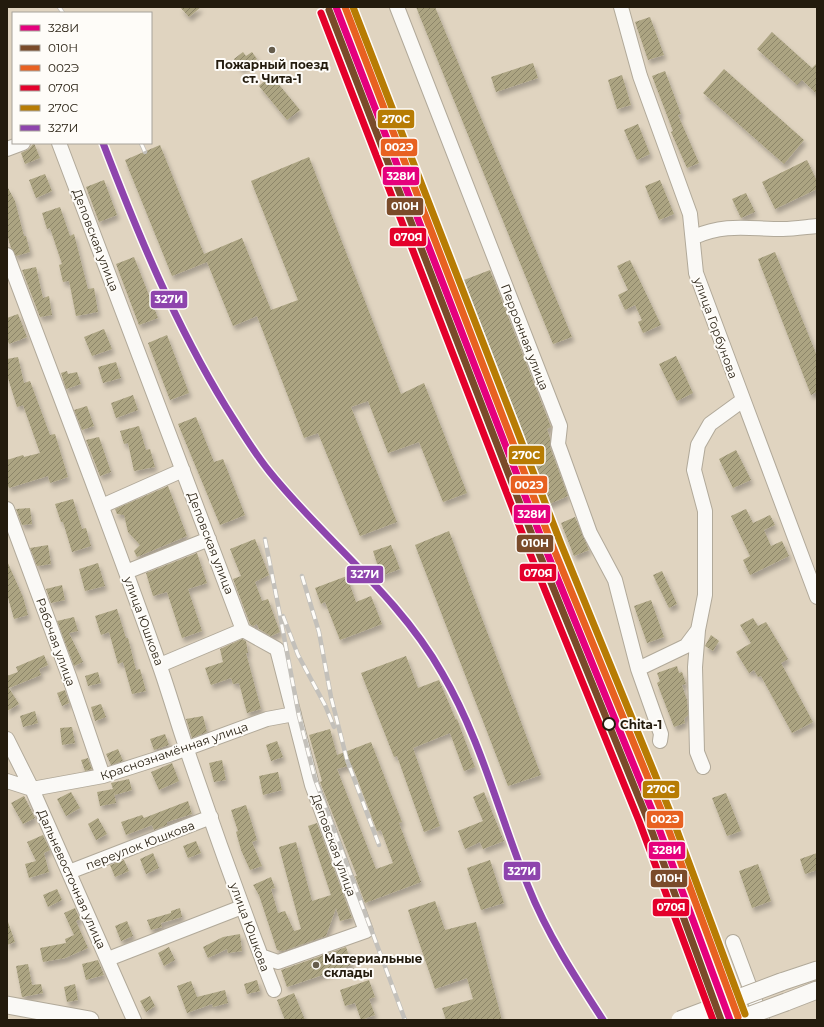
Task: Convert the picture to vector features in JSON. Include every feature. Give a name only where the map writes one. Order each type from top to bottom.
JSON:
[{"type":"main road","points":[[680,1020],[817,970]]},
{"type":"main road","points":[[737,1020],[817,990]]},
{"type":"main road","points":[[7,1006],[90,1020]]},
{"type":"street","name":"Перронная улица","points":[[397,7],[560,426],[558,444],[590,533],[615,580],[638,669],[661,734],[660,741]]},
{"type":"street","name":"улица Горбунова","points":[[621,7],[640,76],[690,214],[694,237],[696,273],[742,400],[817,597]]},
{"type":"street","points":[[7,149],[20,144]]},
{"type":"street","name":"Деповская улица","points":[[59,144],[243,630],[277,649],[312,784],[366,931],[278,962],[261,956]]},
{"type":"street","points":[[694,237],[709,230],[722,228],[784,229],[817,226]]},
{"type":"street","name":"улица Юшкова","points":[[7,255],[80,454],[102,506],[160,665],[186,749],[242,907],[274,990]]},
{"type":"street","points":[[703,767],[697,752],[695,667],[698,630],[705,595],[705,511],[694,470],[698,445],[710,424],[742,400]]},
{"type":"street","points":[[102,506],[183,470]]},
{"type":"street","name":"Рабочая улица","points":[[7,509],[70,679],[103,776]]},
{"type":"street","points":[[126,572],[209,539]]},
{"type":"street","points":[[160,665],[243,630]]},
{"type":"street","points":[[638,669],[686,646],[698,630]]},
{"type":"street","name":"Краснознамённая улица","points":[[7,782],[32,789],[103,776],[186,749],[267,719],[294,714]]},
{"type":"street","name":"Дальневосточная улица","points":[[7,739],[32,789],[134,1020]]},
{"type":"street","name":"переулок Юшкова","points":[[69,872],[211,817]]},
{"type":"street","points":[[108,959],[242,907]]},
{"type":"street","points":[[733,942],[762,1020]]},
{"type":"building","points":[[180,7],[201,7],[189,17]]},
{"type":"building","points":[[416,7],[435,7],[572,337],[553,344]]},
{"type":"building","points":[[650,17],[664,55],[648,60],[635,22]]},
{"type":"building","points":[[772,32],[812,68],[817,63],[817,94],[802,80],[797,85],[757,49]]},
{"type":"building","points":[[243,52],[246,56],[252,52],[257,59],[241,69],[234,59]]},
{"type":"building","points":[[533,63],[538,78],[496,92],[491,77]]},
{"type":"building","points":[[724,69],[804,140],[784,164],[703,93]]},
{"type":"building","points":[[665,71],[681,114],[678,115],[699,163],[687,168],[671,132],[673,131],[652,76]]},
{"type":"building","points":[[271,75],[300,110],[287,120],[259,86]]},
{"type":"building","points":[[622,75],[631,105],[617,109],[608,80]]},
{"type":"building","points":[[638,124],[650,154],[637,160],[624,130]]},
{"type":"building","points":[[34,144],[40,158],[25,164],[21,153]]},
{"type":"building","points":[[160,145],[204,254],[242,238],[271,310],[298,300],[251,181],[309,157],[401,394],[424,383],[467,493],[443,502],[419,442],[388,453],[368,401],[351,407],[397,522],[360,536],[318,433],[304,438],[257,316],[233,326],[207,262],[172,276],[125,160]]},
{"type":"building","points":[[807,160],[817,181],[817,189],[775,209],[762,182]]},
{"type":"building","points":[[45,174],[52,191],[36,198],[29,180]]},
{"type":"building","points":[[104,180],[117,215],[99,222],[86,187]]},
{"type":"building","points":[[660,180],[674,214],[659,220],[645,186]]},
{"type":"building","points":[[7,186],[15,201],[24,236],[26,236],[30,252],[16,256],[11,248],[7,234]]},
{"type":"building","points":[[746,193],[755,212],[741,218],[732,199]]},
{"type":"building","points":[[60,207],[70,236],[74,234],[88,289],[94,288],[98,312],[76,316],[69,281],[63,282],[59,265],[62,264],[50,228],[47,229],[42,213]]},
{"type":"building","points":[[775,252],[817,356],[817,392],[811,395],[758,259]]},
{"type":"building","points":[[134,257],[158,318],[139,325],[116,264]]},
{"type":"building","points":[[630,260],[661,325],[643,333],[638,322],[642,320],[635,305],[625,310],[618,295],[628,290],[617,266]]},
{"type":"building","points":[[36,267],[43,298],[49,296],[52,315],[40,317],[22,270]]},
{"type":"building","points":[[490,270],[551,427],[547,429],[550,438],[550,447],[568,496],[547,505],[525,437],[464,280]]},
{"type":"building","points":[[18,314],[27,337],[9,344],[7,339],[7,318]]},
{"type":"building","points":[[104,329],[112,349],[92,356],[84,337]]},
{"type":"building","points":[[167,335],[189,393],[170,400],[148,343]]},
{"type":"building","points":[[676,356],[693,393],[677,401],[659,364]]},
{"type":"building","points":[[18,357],[24,383],[30,381],[50,435],[55,434],[68,477],[50,483],[48,476],[9,488],[7,483],[7,460],[23,455],[24,457],[40,453],[23,405],[17,407],[7,375],[7,359]]},
{"type":"building","points":[[116,362],[121,378],[103,383],[98,367]]},
{"type":"building","points":[[67,371],[68,374],[77,372],[81,384],[66,389],[61,373]]},
{"type":"building","points":[[133,395],[138,410],[116,418],[111,403]]},
{"type":"building","points":[[87,406],[94,426],[82,430],[74,410]]},
{"type":"building","points":[[196,417],[214,462],[223,459],[245,515],[220,525],[178,424]]},
{"type":"building","points":[[139,426],[146,450],[150,449],[155,467],[134,471],[128,443],[124,444],[120,431]]},
{"type":"building","points":[[99,437],[111,472],[100,476],[86,440]]},
{"type":"building","points":[[736,450],[751,480],[733,488],[719,459]]},
{"type":"building","points":[[168,486],[187,536],[137,557],[134,551],[140,545],[128,532],[124,515],[117,514],[115,509]]},
{"type":"building","points":[[73,499],[82,529],[86,528],[91,546],[72,552],[63,522],[61,522],[55,504]]},
{"type":"building","points":[[30,508],[32,524],[22,525],[16,509]]},
{"type":"building","points":[[746,509],[753,523],[770,515],[775,525],[764,530],[771,546],[782,541],[789,556],[750,575],[743,560],[750,556],[731,516]]},
{"type":"building","points":[[575,517],[589,550],[574,556],[561,523]]},
{"type":"building","points":[[449,531],[541,775],[508,786],[415,545]]},
{"type":"building","points":[[255,539],[269,575],[255,582],[262,601],[268,599],[280,632],[271,636],[259,629],[257,624],[253,626],[250,624],[233,579],[241,576],[230,549]]},
{"type":"building","points":[[48,545],[51,564],[37,566],[30,548]]},
{"type":"building","points":[[391,545],[400,569],[381,576],[373,551]]},
{"type":"building","points":[[197,553],[207,583],[188,589],[202,631],[182,638],[167,592],[153,596],[146,573]]},
{"type":"building","points":[[7,561],[23,597],[28,615],[14,619],[7,594]]},
{"type":"building","points":[[98,563],[105,586],[85,591],[79,569]]},
{"type":"building","points":[[662,571],[677,604],[669,608],[653,575]]},
{"type":"building","points":[[347,576],[356,602],[371,596],[382,624],[340,640],[325,602],[321,604],[315,588]]},
{"type":"building","points":[[62,585],[65,600],[51,603],[46,589]]},
{"type":"building","points":[[651,600],[664,637],[647,643],[634,606]]},
{"type":"building","points":[[117,609],[126,638],[128,638],[136,670],[140,669],[146,691],[132,694],[123,662],[118,664],[109,632],[101,635],[95,616]]},
{"type":"building","points":[[74,617],[78,631],[69,633],[83,662],[74,666],[57,621]]},
{"type":"building","points":[[753,618],[758,626],[766,622],[788,659],[781,663],[813,722],[792,733],[761,676],[758,677],[754,670],[749,673],[736,652],[751,643],[740,625]]},
{"type":"building","points":[[711,635],[719,641],[713,651],[705,646]]},
{"type":"building","points":[[242,639],[246,641],[248,653],[246,653],[261,709],[247,713],[239,683],[233,684],[231,678],[211,685],[205,668],[223,662],[220,649]]},
{"type":"building","points":[[44,655],[48,665],[39,669],[41,675],[9,688],[19,704],[7,711],[7,676],[18,672],[16,667]]},
{"type":"building","points":[[406,656],[418,688],[439,680],[456,720],[457,719],[475,767],[464,771],[450,733],[413,748],[440,826],[424,832],[397,756],[394,757],[361,673]]},
{"type":"building","name":"Chita-1","points":[[677,666],[679,673],[682,672],[686,684],[682,685],[687,700],[688,715],[684,719],[685,723],[674,727],[657,683],[660,681],[657,673]]},
{"type":"building","points":[[98,672],[101,683],[88,686],[85,676]]},
{"type":"building","points":[[65,690],[69,703],[62,706],[57,693]]},
{"type":"building","points":[[101,704],[106,717],[95,721],[91,707]]},
{"type":"building","points":[[35,711],[38,723],[23,727],[20,716]]},
{"type":"building","points":[[203,716],[207,732],[192,738],[186,719]]},
{"type":"building","points":[[72,727],[75,743],[62,745],[60,728]]},
{"type":"building","points":[[330,729],[337,755],[371,742],[402,822],[399,823],[421,882],[365,903],[355,876],[357,876],[320,782],[322,781],[309,735]],"holes":[[[352,765],[377,831],[381,830],[393,863],[376,869],[337,769]]]},
{"type":"building","points":[[165,734],[169,745],[154,750],[150,739]]},
{"type":"building","points":[[277,741],[283,757],[271,761],[266,745]]},
{"type":"building","points":[[118,749],[123,761],[111,765],[106,754]]},
{"type":"building","points":[[88,758],[92,769],[85,771],[81,760]]},
{"type":"building","points":[[222,760],[226,780],[214,782],[209,763]]},
{"type":"building","points":[[172,763],[179,781],[159,790],[151,772]]},
{"type":"building","points":[[278,772],[282,790],[263,795],[259,776]]},
{"type":"building","points":[[129,779],[132,790],[115,795],[114,792],[116,803],[100,806],[97,792],[113,789],[111,783]]},
{"type":"building","points":[[71,792],[80,808],[66,816],[57,799]]},
{"type":"building","points":[[484,792],[504,841],[483,849],[480,842],[465,849],[458,831],[483,821],[473,797]]},
{"type":"building","points":[[726,793],[741,831],[727,836],[712,798]]},
{"type":"building","points":[[24,796],[35,818],[23,824],[11,803]]},
{"type":"building","points":[[188,801],[192,814],[167,822],[167,825],[154,830],[152,825],[126,835],[121,822],[142,815],[144,818]]},
{"type":"building","points":[[246,805],[257,840],[252,842],[262,866],[250,870],[241,850],[236,832],[238,831],[231,810]]},
{"type":"building","points":[[98,818],[107,834],[96,840],[88,824]]},
{"type":"building","points":[[317,823],[352,918],[340,921],[336,908],[326,936],[283,951],[277,950],[259,895],[253,885],[271,877],[275,888],[271,889],[278,913],[285,911],[294,931],[301,929],[279,847],[296,842],[312,901],[331,895],[308,826]]},
{"type":"building","points":[[43,835],[50,850],[44,853],[49,872],[29,878],[25,864],[36,861],[27,842]]},
{"type":"building","points":[[196,841],[201,853],[188,858],[183,846]]},
{"type":"building","points":[[153,853],[159,868],[146,874],[140,859]]},
{"type":"building","points":[[817,853],[817,870],[805,874],[800,859]]},
{"type":"building","points":[[124,860],[129,871],[115,877],[110,865]]},
{"type":"building","points":[[490,860],[504,903],[481,910],[467,868]]},
{"type":"building","points":[[758,864],[771,901],[752,908],[739,871]]},
{"type":"building","points":[[57,889],[62,900],[48,907],[43,895]]},
{"type":"building","points":[[435,901],[445,930],[476,922],[502,1020],[446,1020],[442,1008],[473,999],[467,978],[435,989],[408,910]]},
{"type":"building","points":[[75,908],[80,919],[76,921],[88,948],[65,958],[43,962],[40,948],[66,943],[65,939],[74,935],[64,913]]},
{"type":"building","points":[[180,908],[182,917],[161,923],[162,927],[151,930],[147,920],[171,913],[171,911]]},
{"type":"building","points":[[127,921],[133,936],[121,941],[115,926]]},
{"type":"building","points":[[7,922],[15,942],[7,945]]},
{"type":"building","points":[[240,934],[242,951],[228,953],[227,949],[208,958],[203,947],[223,937]]},
{"type":"building","points":[[169,947],[175,960],[164,966],[158,953]]},
{"type":"building","name":"Материальные склады","points":[[346,947],[352,965],[287,987],[281,970]]},
{"type":"building","points":[[98,960],[104,975],[86,980],[82,964]]},
{"type":"building","points":[[28,964],[32,985],[41,984],[43,993],[22,997],[16,966]]},
{"type":"building","points":[[257,980],[260,991],[247,994],[244,984]]},
{"type":"building","points":[[369,980],[375,997],[369,999],[375,1015],[361,1020],[355,1003],[345,1006],[340,990]]},
{"type":"building","points":[[191,981],[197,997],[225,990],[228,1003],[213,1007],[212,1004],[187,1013],[177,986]]},
{"type":"building","points":[[75,984],[78,1000],[67,1002],[64,987]]},
{"type":"building","points":[[294,993],[305,1020],[285,1020],[277,1000]]},
{"type":"building","points":[[150,996],[155,1006],[146,1012],[140,1001]]},
{"type":"railway","points":[[59,7],[62,12]]},
{"type":"railway","points":[[328,7],[405,202],[718,1020]]},
{"type":"railway","points":[[353,7],[376,86],[461,290],[545,505]]},
{"type":"railway","points":[[141,144],[145,152]]},
{"type":"railway","points":[[265,539],[276,595]]},
{"type":"railway","points":[[302,576],[319,632],[331,697],[347,760],[379,845]]},
{"type":"railway","points":[[275,589],[299,716],[315,779],[405,1020]]},
{"type":"railway","points":[[283,616],[298,655],[325,705],[334,727]]},
{"type":"transit line","name":"328И","points":[[336,7],[546,550],[654,815],[730,1020]]},
{"type":"transit line","name":"002Э","points":[[345,7],[553,547],[662,812],[738,1017]]},
{"type":"transit line","name":"270С","points":[[353,7],[561,544],[669,809],[745,1014]]},
{"type":"transit line","name":"010Н","points":[[329,10],[539,553],[647,818],[721,1020]]},
{"type":"transit line","name":"070Я","points":[[321,13],[531,556],[639,821],[713,1020]]},
{"type":"transit line","name":"327И","points":[[103,144],[158,278],[190,344],[226,407],[252,448],[290,496],[360,569],[404,618],[442,673],[456,698],[479,751],[528,886],[536,904],[562,955],[603,1020]]},
{"type":"place","name":"Пожарный поезд ст. Чита-1","points":[[272,50]]},
{"type":"place","name":"Chita-1","points":[[609,724]]},
{"type":"place","name":"Материальные склады","points":[[316,965]]}]
